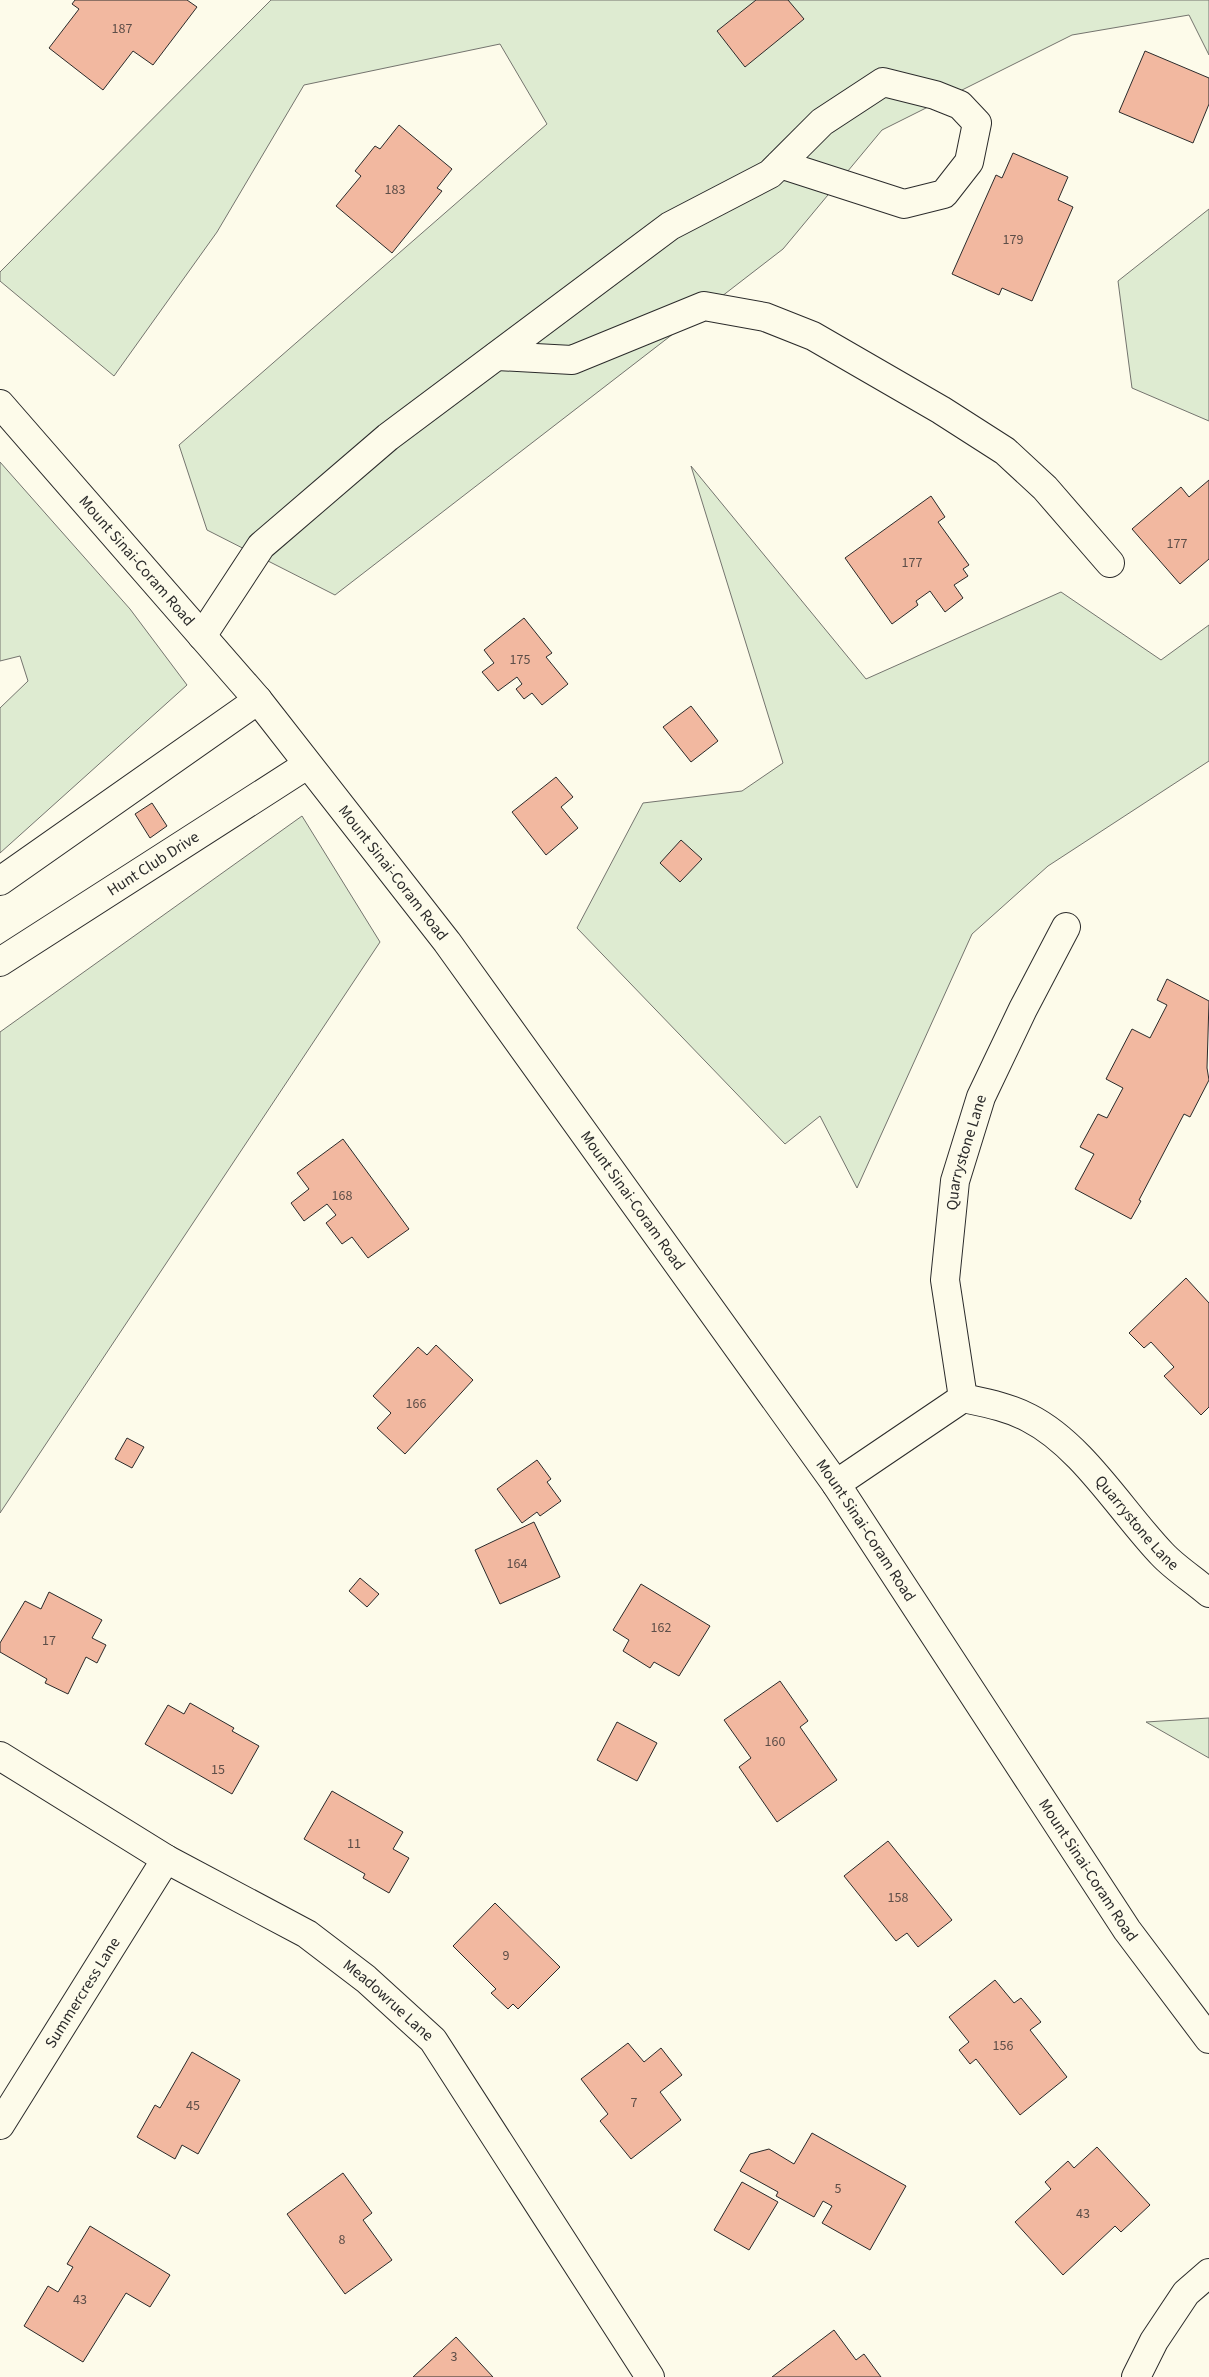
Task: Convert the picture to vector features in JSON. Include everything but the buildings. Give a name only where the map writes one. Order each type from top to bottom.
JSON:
[{"type":"street","points":[[202,636],[261,546],[388,437],[670,226],[770,174],[780,164],[822,122],[883,82],[935,95],[960,105],[977,123],[969,162],[944,194],[904,204],[780,164]]},
{"type":"street","points":[[497,356],[572,360],[704,306],[765,316],[813,336],[941,410],[1006,451],[1046,488],[1110,563]]},
{"type":"street","name":"Mount Sinai-Coram Road","points":[[0,404],[258,700],[446,942],[836,1484],[1128,1930],[1209,2040]]},
{"type":"street","points":[[0,881],[258,700]]},
{"type":"street","name":"Hunt Club Drive","points":[[0,962],[307,765]]},
{"type":"street","name":"Quarrystone Lane","points":[[1066,927],[1022,1008],[982,1097],[955,1181],[945,1280],[963,1398],[996,1405],[1030,1418],[1063,1443],[1101,1481],[1162,1555],[1209,1593]]},
{"type":"street","points":[[836,1484],[963,1398]]},
{"type":"street","name":"Meadowrue Lane","points":[[0,1756],[166,1859],[307,1934],[366,1979],[433,2040],[650,2377]]},
{"type":"street","name":"Summercress Lane","points":[[0,2125],[166,1859]]},
{"type":"street","points":[[1136,2377],[1154,2341],[1186,2292],[1209,2273]]},
{"type":"green space","points":[[271,0],[1209,0],[1209,55],[1189,15],[1072,35],[882,130],[783,249],[335,595],[207,530],[179,445],[547,124],[500,44],[304,85],[217,232],[114,376],[0,281],[0,272]]},
{"type":"green space","points":[[1209,209],[1209,421],[1132,388],[1118,281]]},
{"type":"green space","points":[[0,462],[130,609],[187,685],[0,853],[0,708],[28,681],[20,656],[0,661]]},
{"type":"green space","points":[[691,466],[866,679],[1061,592],[1161,660],[1209,625],[1209,761],[1048,866],[972,934],[857,1188],[820,1116],[785,1144],[577,928],[643,803],[742,791],[783,763]]},
{"type":"green space","points":[[302,816],[380,942],[0,1513],[0,1032]]},
{"type":"green space","points":[[1209,1718],[1209,1758],[1146,1722]]}]
